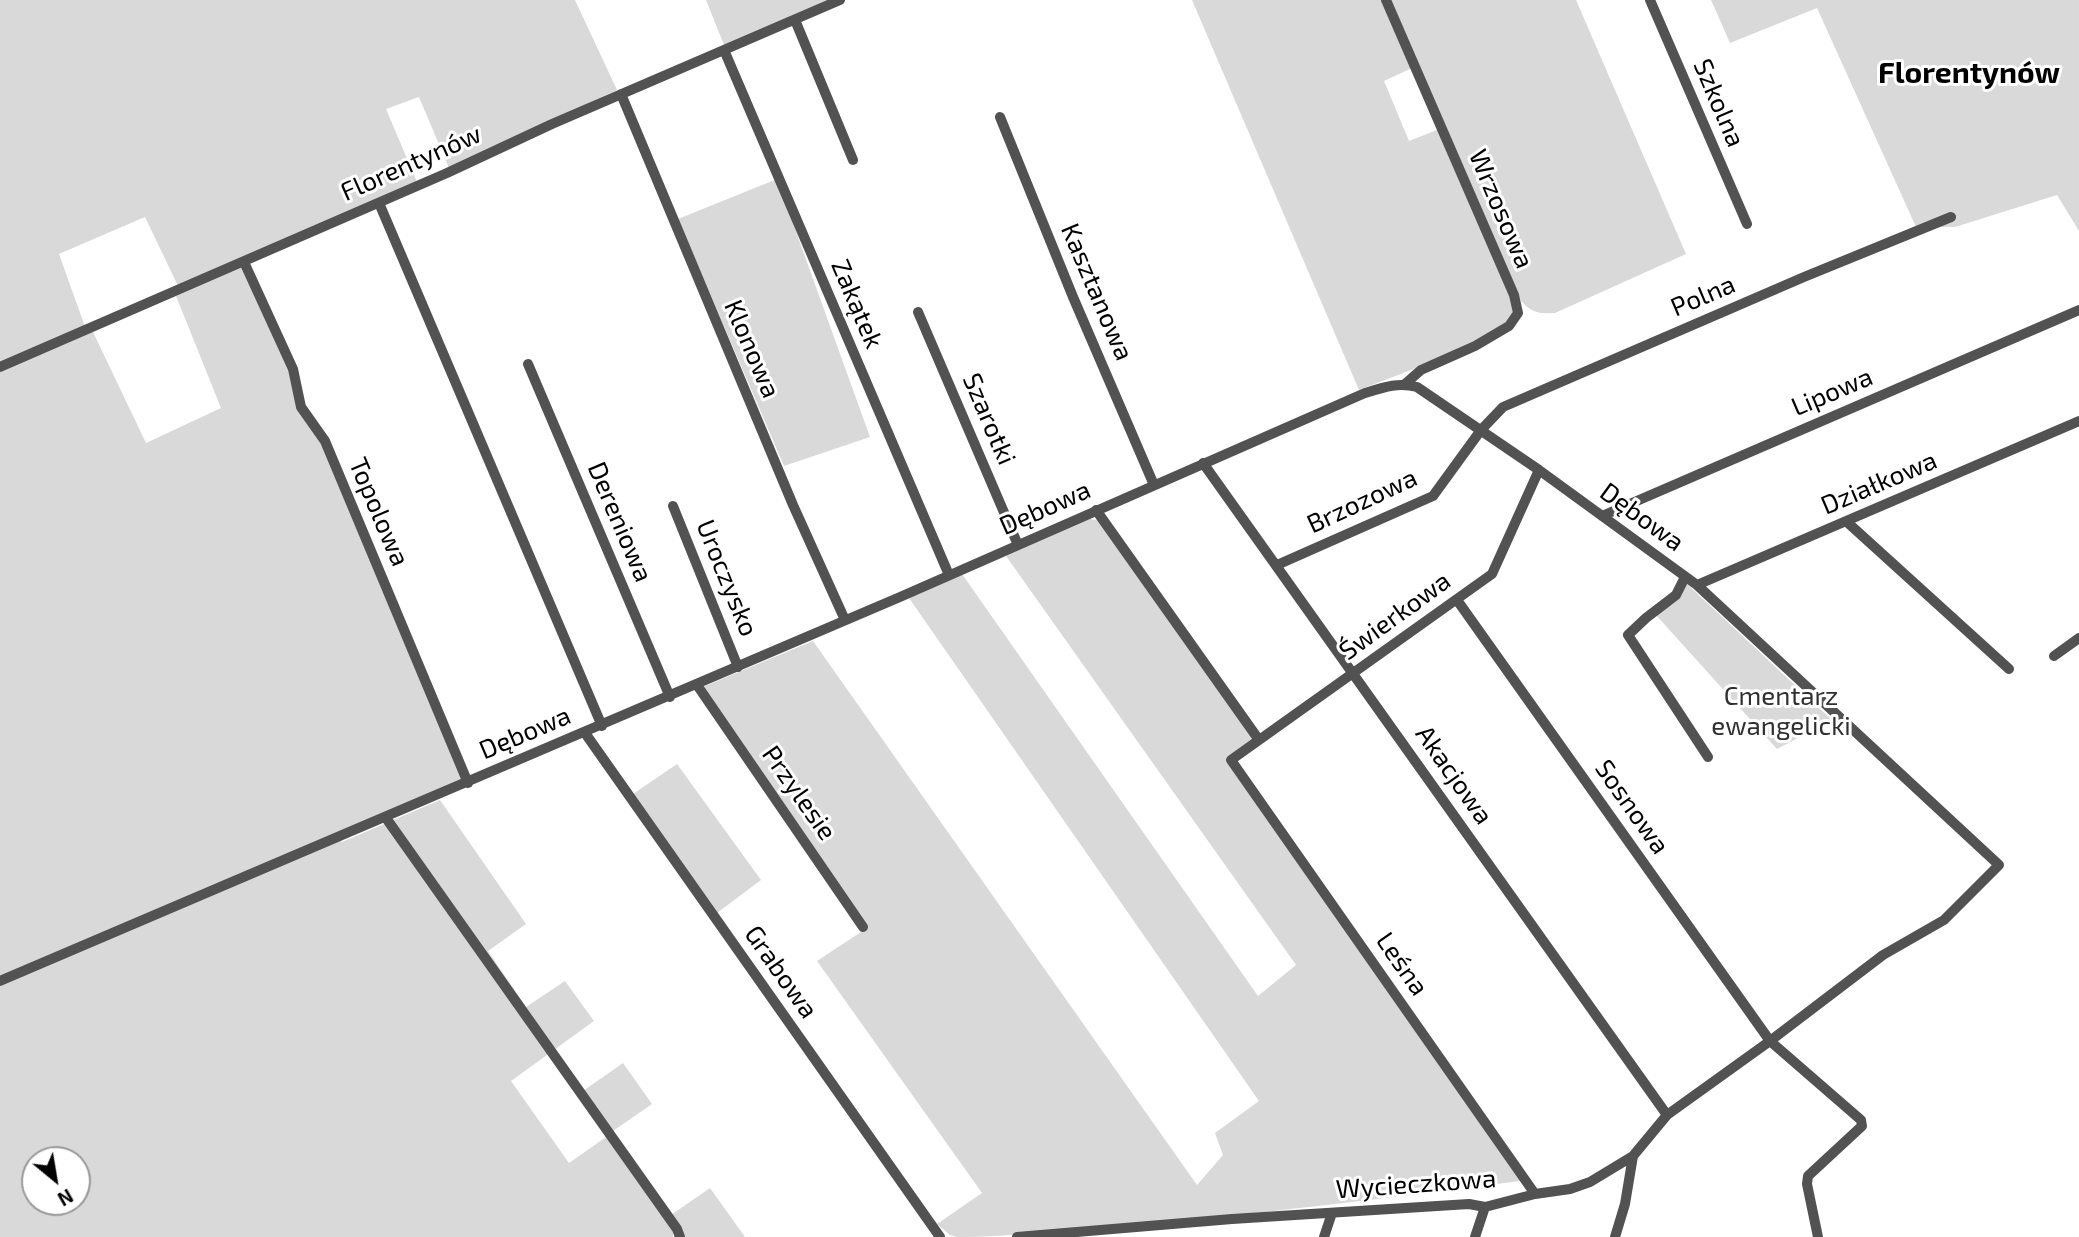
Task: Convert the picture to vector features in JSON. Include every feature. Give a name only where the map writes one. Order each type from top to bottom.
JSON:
[{"type":"street","name":"Florentynów","points":[[0,367],[840,0]]},
{"type":"street","name":"Wrzosowa","points":[[1386,0],[1514,295],[1518,313],[1509,326],[1475,346],[1421,370],[1405,384]]},
{"type":"street","name":"Szkolna","points":[[1650,0],[1747,224]]},
{"type":"street","points":[[795,20],[853,160]]},
{"type":"street","name":"Zakątek","points":[[724,50],[949,575]]},
{"type":"street","name":"Klonowa","points":[[621,94],[793,505],[845,620]]},
{"type":"street","name":"Kasztanowa","points":[[1000,117],[1073,297],[1154,485]]},
{"type":"street","points":[[379,203],[602,726]]},
{"type":"street","name":"Polna","points":[[1481,429],[1503,407],[1804,277],[1951,217]]},
{"type":"street","name":"Topolowa","points":[[244,262],[293,369],[301,407],[325,441],[468,783]]},
{"type":"street","name":"Lipowa","points":[[1602,516],[2079,310]]},
{"type":"street","name":"Szarotki","points":[[918,312],[1018,545]]},
{"type":"street","name":"Dereniowa","points":[[528,364],[670,697]]},
{"type":"street","name":"Dębowa","points":[[0,981],[670,697],[1365,393],[1389,385],[1405,384],[1417,387],[1481,429],[1697,585],[1999,865]]},
{"type":"street","name":"Działkowa","points":[[1697,585],[2079,422]]},
{"type":"street","name":"Brzozowa","points":[[1277,565],[1433,496],[1481,429]]},
{"type":"street","name":"Akacjowa","points":[[1203,463],[1667,1115]]},
{"type":"street","name":"Świerkowa","points":[[1231,761],[1492,574],[1539,470]]},
{"type":"street","name":"Uroczysko","points":[[673,506],[738,667]]},
{"type":"street","points":[[1096,510],[1259,740]]},
{"type":"street","points":[[1847,522],[2008,669]]},
{"type":"street","points":[[1685,577],[1676,595],[1628,635],[1708,757]]},
{"type":"street","name":"Sosnowa","points":[[1457,600],[1770,1041],[1861,1120],[1862,1126],[1808,1176],[1807,1184],[1818,1237]]},
{"type":"street","points":[[2054,656],[2079,638]]},
{"type":"street","name":"Przylesie","points":[[697,685],[863,927]]},
{"type":"street","name":"Grabowa","points":[[585,733],[940,1237]]},
{"type":"street","name":"Leśna","points":[[1231,761],[1535,1194]]},
{"type":"street","points":[[386,818],[677,1229],[680,1237]]},
{"type":"street","name":"Wycieczkowa","points":[[1017,1237],[1105,1233],[1469,1204],[1485,1207],[1535,1194],[1570,1189],[1590,1182],[1633,1156],[1667,1115],[1884,955],[1944,920],[1999,865]]},
{"type":"street","points":[[1615,1237],[1625,1204],[1633,1156]]},
{"type":"street","points":[[1475,1237],[1485,1207]]},
{"type":"street","points":[[1324,1237],[1332,1213]]},
{"type":"green space","points":[[0,0],[575,0],[617,90],[449,168],[419,97],[386,109],[417,182],[178,286],[145,217],[59,254],[84,324],[93,332],[146,443],[221,408],[176,296],[243,267],[323,444],[466,780],[336,835],[342,842],[440,800],[526,924],[488,951],[526,1007],[565,981],[594,1021],[511,1081],[569,1163],[609,1135],[673,1232],[673,1237],[0,1237]]},
{"type":"green space","points":[[706,0],[830,0],[724,45]]},
{"type":"green space","points":[[1192,0],[1382,0],[1412,68],[1384,81],[1409,141],[1442,128],[1511,295],[1513,314],[1508,325],[1419,367],[1359,390]]},
{"type":"green space","points":[[1390,0],[1576,0],[1686,254],[1555,313],[1536,312],[1525,305]]},
{"type":"green space","points":[[1711,0],[2079,0],[2079,231],[2057,195],[1955,227],[1916,227],[1817,8],[1730,43]]},
{"type":"green space","points":[[777,179],[870,437],[784,466],[678,219]]},
{"type":"green space","points":[[1090,519],[1097,520],[1255,740],[1228,760],[1520,1181],[1275,1211],[1021,1234],[957,1237],[950,1235],[937,1224],[982,1193],[817,961],[864,930],[703,690],[705,686],[813,641],[1197,1185],[1223,1155],[1215,1133],[1259,1101],[909,598],[962,574],[1258,996],[1296,965],[1006,556]]},
{"type":"green space","name":"Cmentarz ewangelicki","points":[[1686,583],[1832,720],[1777,749],[1655,614]]},
{"type":"green space","points":[[677,764],[761,880],[717,913],[633,794]]},
{"type":"green space","points":[[623,1063],[652,1104],[613,1131],[583,1091]]},
{"type":"green space","points":[[710,1188],[745,1237],[685,1237],[671,1215]]},
{"type":"district","name":"Florentynów","points":[[1969,73]]}]
